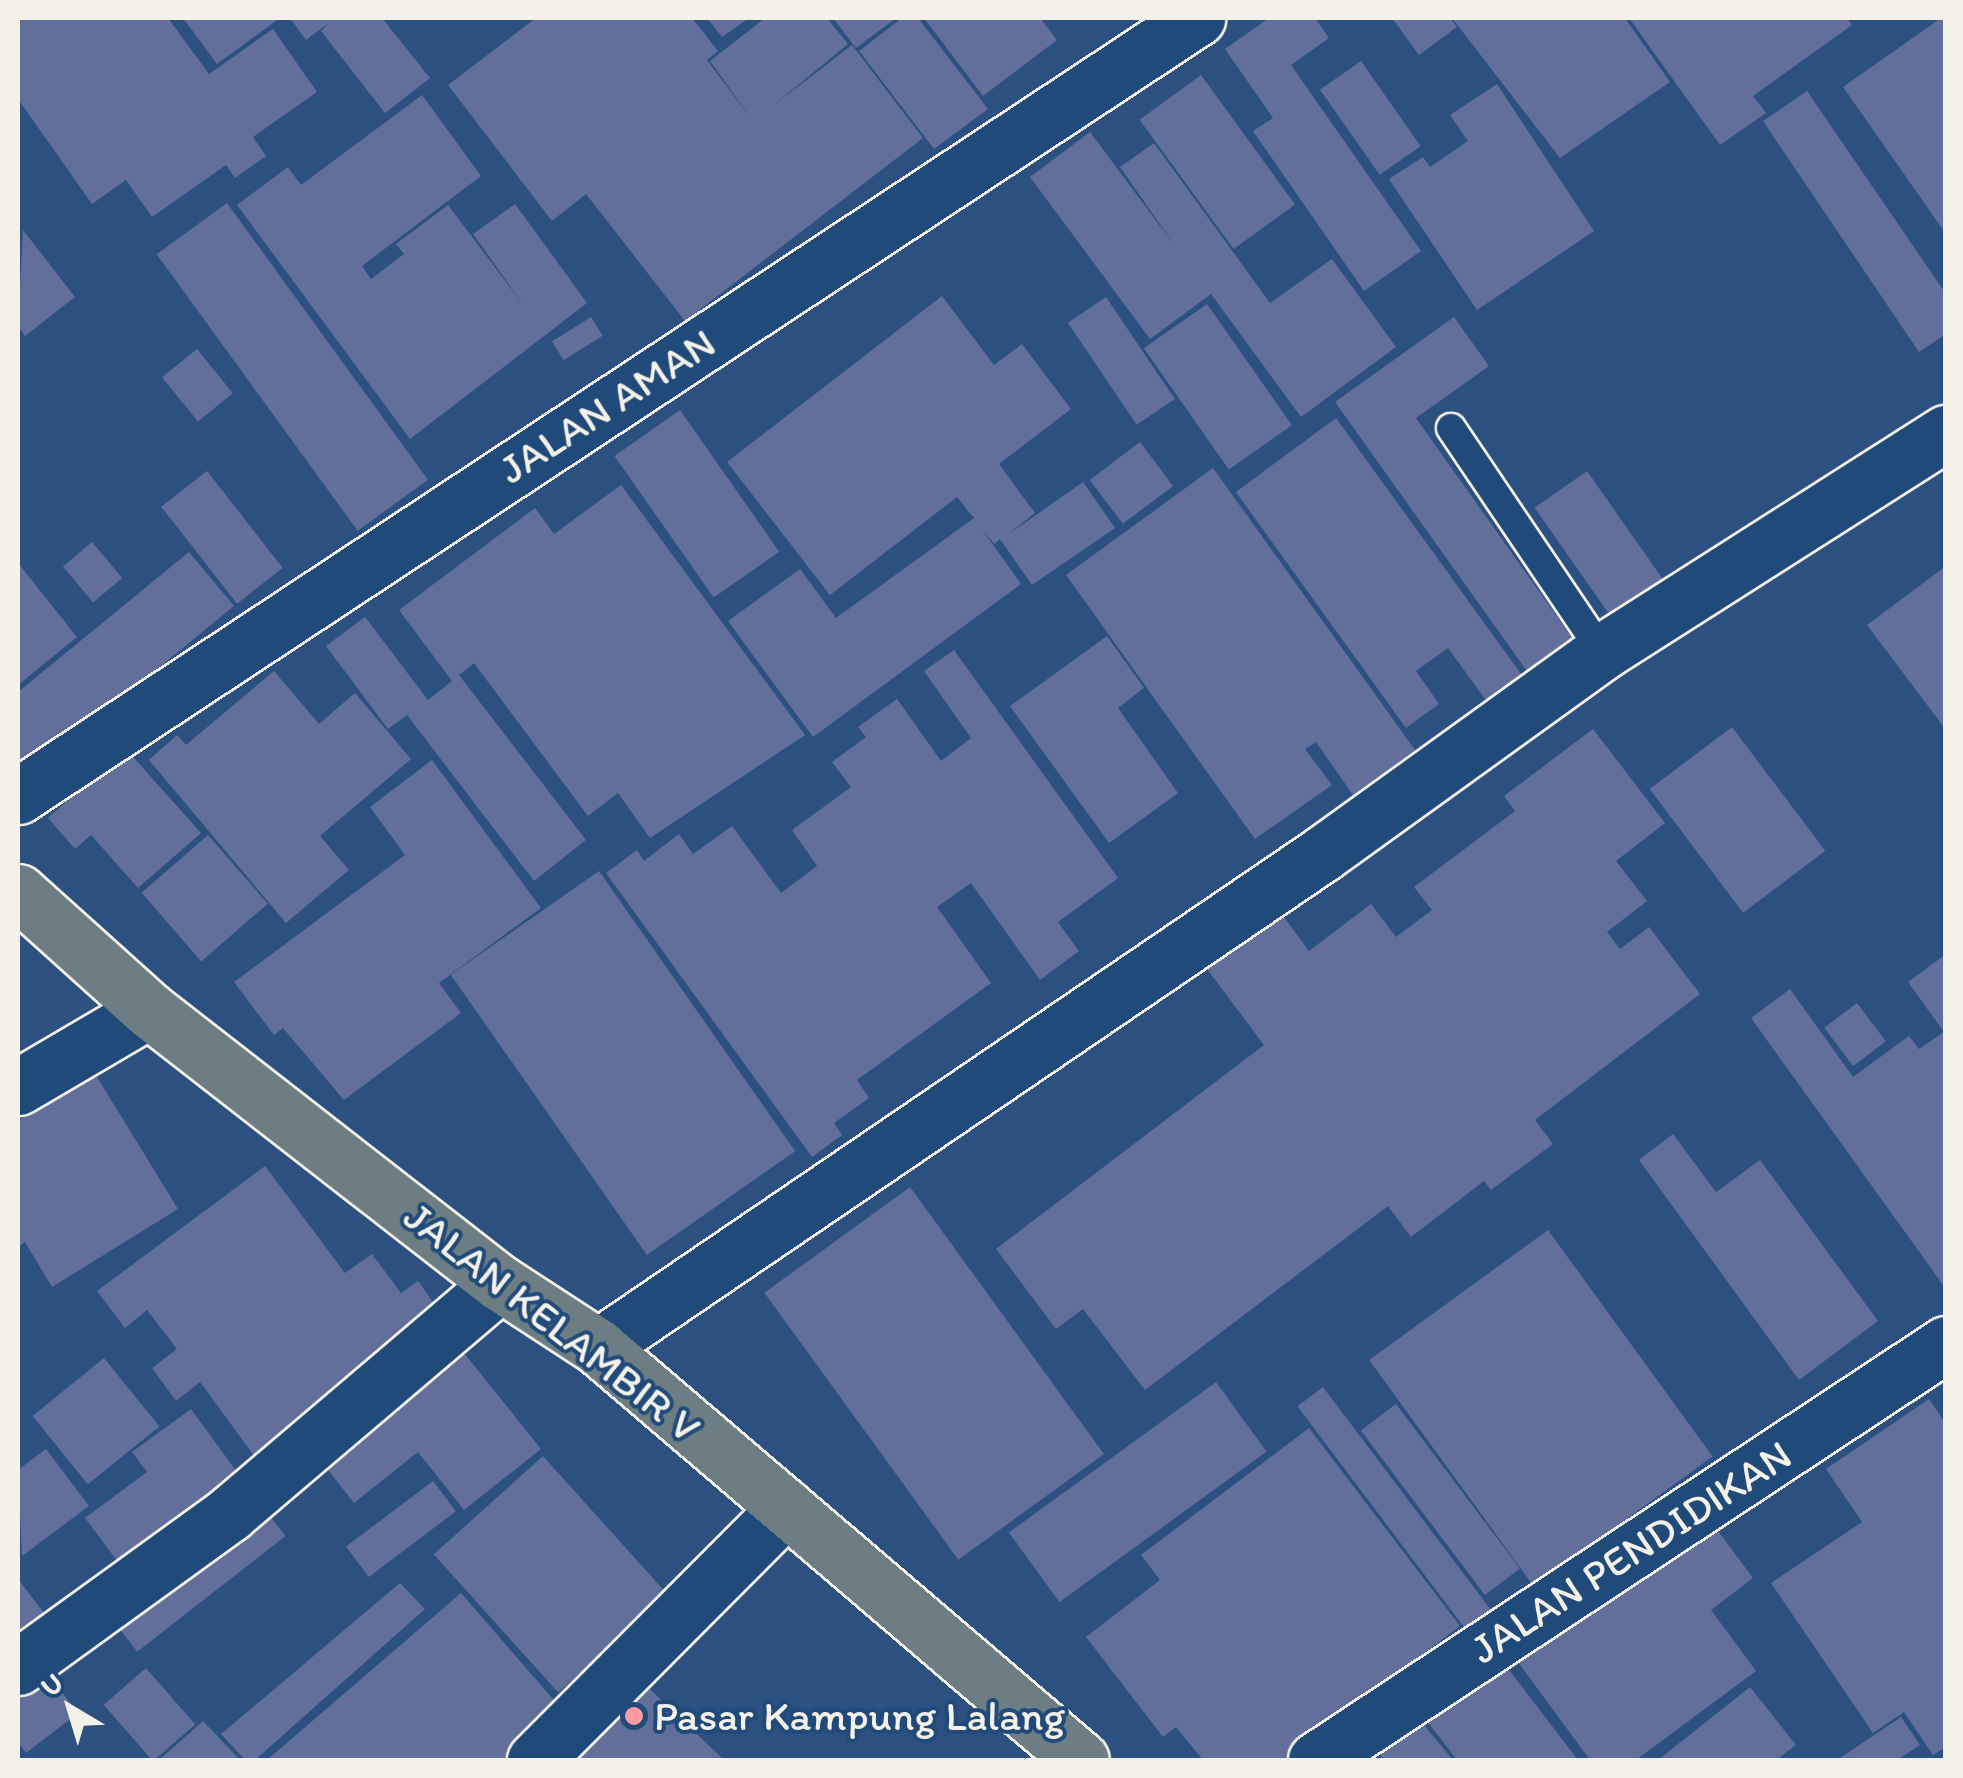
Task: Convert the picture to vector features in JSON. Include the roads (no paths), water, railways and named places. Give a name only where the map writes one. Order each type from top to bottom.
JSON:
[{"type":"main road","name":"JALAN KELAMBIR V","points":[[18,892],[150,1010],[500,1282],[598,1347],[1081,1760]]},
{"type":"street","name":"JALAN AMAN","points":[[18,796],[1197,18]]},
{"type":"street","points":[[598,1347],[1306,865],[1602,652],[1946,432]]},
{"type":"street","points":[[18,1087],[150,1010]]},
{"type":"street","points":[[18,1666],[228,1514],[500,1282]]},
{"type":"street","name":"JALAN PENDIDIKAN","points":[[1316,1760],[1946,1344]]},
{"type":"street","points":[[535,1760],[786,1508]]},
{"type":"lane","points":[[1451,428],[1602,652]]},
{"type":"place","name":"Pasar Kampung Lalang","points":[[634,1716]]}]
